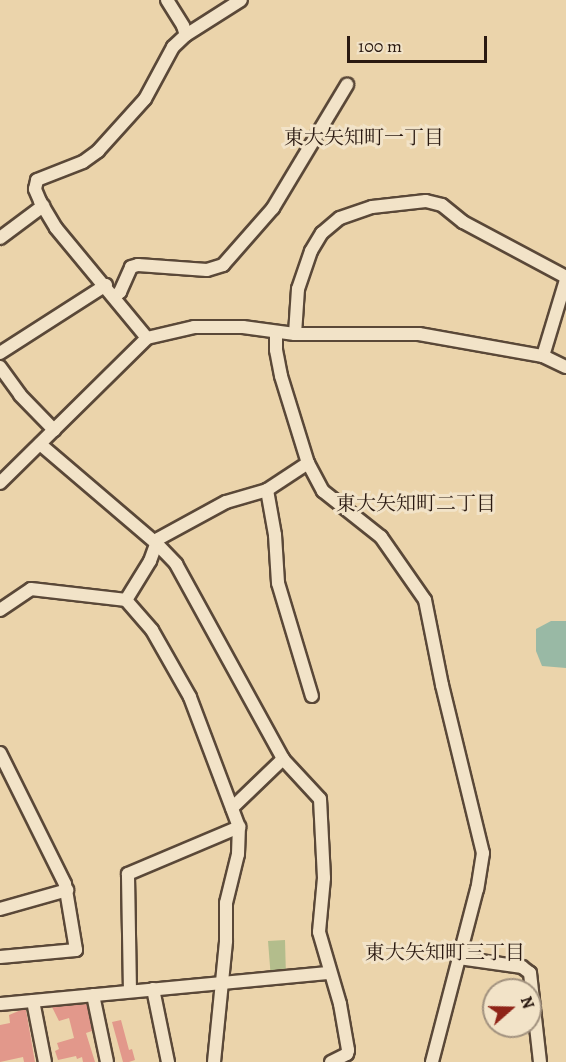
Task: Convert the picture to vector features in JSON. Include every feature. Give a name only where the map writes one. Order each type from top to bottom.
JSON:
[{"type":"street","points":[[168,0],[186,35]]},
{"type":"street","points":[[147,338],[106,285],[86,267],[64,239],[35,189],[37,180],[88,159],[98,152],[139,106],[168,53],[186,35],[241,0]]},
{"type":"street","points":[[114,297],[120,292],[131,267],[138,265],[201,270],[223,265],[273,208],[347,85]]},
{"type":"street","points":[[295,334],[298,288],[311,251],[322,233],[335,222],[372,207],[426,201],[442,204],[464,222],[566,279],[543,356]]},
{"type":"street","points":[[0,238],[43,206]]},
{"type":"street","points":[[0,353],[106,285]]},
{"type":"street","points":[[0,483],[147,338],[209,325],[295,334],[419,334],[543,356],[566,367]]},
{"type":"street","points":[[276,332],[277,360],[308,463],[323,491],[381,537],[425,600],[442,685],[483,853],[432,1062]]},
{"type":"street","points":[[0,367],[20,394],[54,430]]},
{"type":"street","points":[[40,444],[157,544],[179,569],[283,759],[321,802],[324,878],[319,928],[340,1004],[348,1050],[347,1054],[331,1062]]},
{"type":"street","points":[[126,600],[150,561],[158,539],[226,502],[267,490],[308,463]]},
{"type":"street","points":[[267,490],[275,535],[278,584],[312,696]]},
{"type":"street","points":[[0,610],[31,590],[126,600],[152,630],[190,698],[239,827],[238,855],[226,903],[226,940],[214,1062]]},
{"type":"street","points":[[0,753],[68,890],[76,950],[0,957]]},
{"type":"street","points":[[232,808],[283,759]]},
{"type":"street","points":[[129,992],[128,874],[239,827]]},
{"type":"street","points":[[1,907],[68,890]]},
{"type":"street","points":[[459,958],[522,967],[530,973],[540,1062]]},
{"type":"street","points":[[0,1004],[330,973]]},
{"type":"street","points":[[153,989],[168,1062]]},
{"type":"street","points":[[93,995],[107,1062]]},
{"type":"street","points":[[33,1001],[45,1062]]},
{"type":"shaded area","points":[[551,621],[566,621],[566,668],[542,666],[536,651],[536,629]]},
{"type":"shaded area","points":[[285,940],[286,977],[271,979],[268,941]]},
{"type":"building","points":[[87,1004],[92,1031],[86,1033],[95,1062],[83,1062],[82,1057],[77,1059],[76,1056],[58,1060],[55,1051],[59,1049],[57,1043],[74,1038],[69,1018],[59,1021],[52,1007]]},
{"type":"building","points":[[26,1010],[35,1062],[24,1062],[23,1057],[0,1062],[0,1025],[10,1023],[9,1015]]},
{"type":"building","points":[[121,1020],[129,1050],[132,1049],[135,1060],[129,1062],[123,1062],[112,1022]]},
{"type":"district","name":"東大矢知町一丁目","points":[[364,137]]},
{"type":"district","name":"東大矢知町二丁目","points":[[416,503]]},
{"type":"district","name":"東大矢知町三丁目","points":[[445,952]]}]
